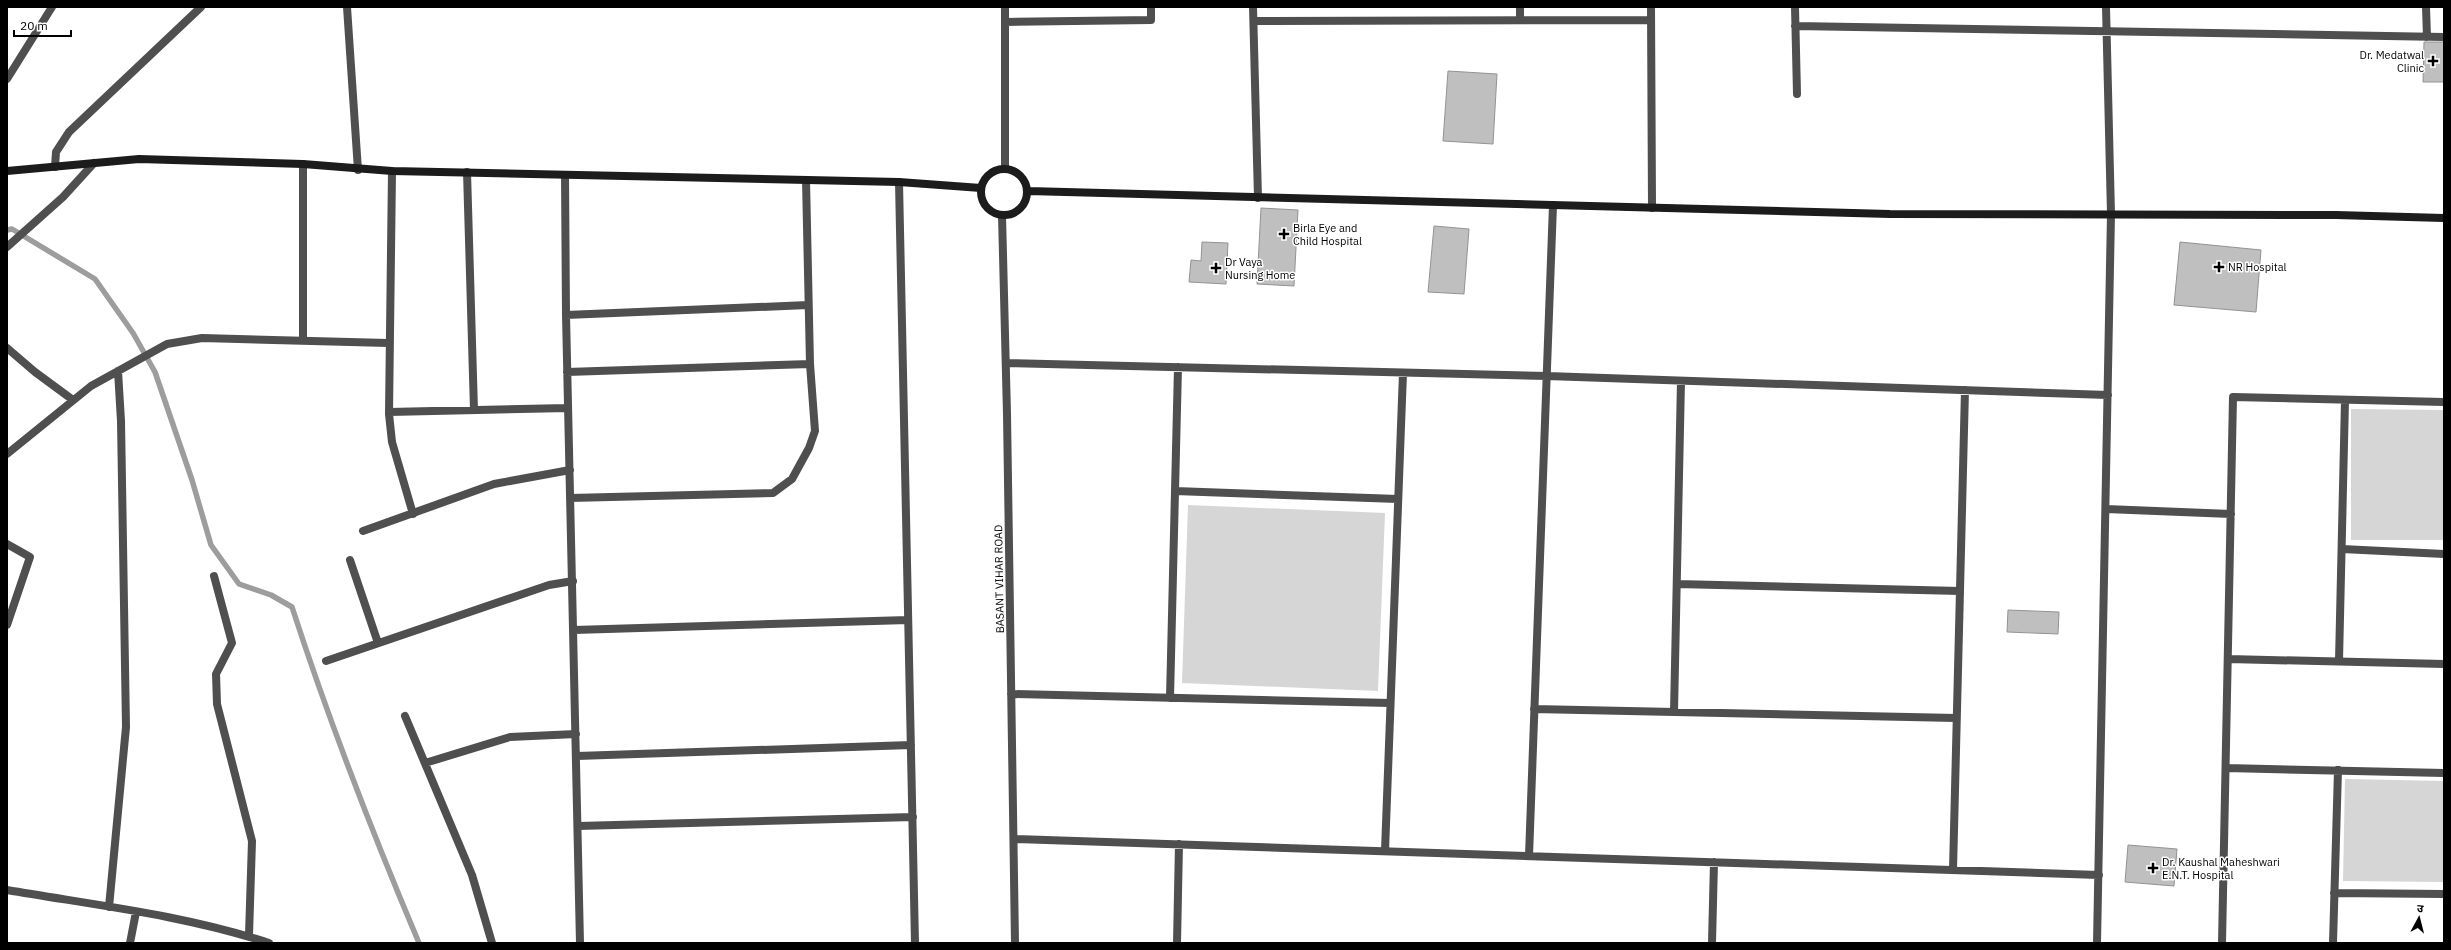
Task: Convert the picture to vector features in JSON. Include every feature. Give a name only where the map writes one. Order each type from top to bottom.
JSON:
[{"type":"street","points":[[7,80],[52,7]]},
{"type":"street","points":[[55,167],[56,152],[69,132],[201,7]]},
{"type":"street","points":[[347,7],[358,170]]},
{"type":"street","points":[[1005,7],[1005,168]]},
{"type":"street","points":[[1005,22],[1151,20],[1151,7]]},
{"type":"street","points":[[1253,7],[1258,198]]},
{"type":"street","points":[[1520,7],[1520,20]]},
{"type":"street","points":[[1651,7],[1652,208]]},
{"type":"street","points":[[1794,7],[1797,94]]},
{"type":"street","points":[[2097,943],[2111,214],[2106,7]]},
{"type":"street","points":[[2426,7],[2427,37]]},
{"type":"street","points":[[1254,21],[1651,20]]},
{"type":"street","points":[[1795,26],[2444,37]]},
{"type":"street","points":[[7,171],[138,159],[303,164],[392,172],[467,172],[899,182],[981,188]]},
{"type":"street","points":[[7,247],[63,197],[94,163]]},
{"type":"street","points":[[303,164],[303,340]]},
{"type":"street","points":[[1005,168],[1020,175],[1025,181],[1028,191],[1025,202],[1019,210],[1011,214],[1002,215],[993,212],[986,207],[981,196],[981,188],[988,174],[1005,168]]},
{"type":"street","points":[[392,172],[388,343],[389,412],[392,442],[413,514]]},
{"type":"street","points":[[467,172],[474,410]]},
{"type":"street","points":[[565,175],[567,372],[573,580],[580,943]]},
{"type":"street","points":[[570,498],[773,493],[792,479],[809,448],[816,431],[810,364],[806,180]]},
{"type":"street","points":[[899,182],[915,943]]},
{"type":"street","points":[[1028,191],[1890,214],[2336,215],[2444,218]]},
{"type":"street","points":[[1529,856],[1554,205]]},
{"type":"street","name":"BASANT VIHAR ROAD","points":[[1002,215],[1006,363],[1015,943]]},
{"type":"street","points":[[566,315],[808,305]]},
{"type":"street","points":[[7,454],[91,386],[167,344],[202,338],[388,343]]},
{"type":"street","points":[[7,348],[35,372],[74,400]]},
{"type":"street","points":[[1006,363],[1547,376],[2108,394]]},
{"type":"street","points":[[567,372],[810,364]]},
{"type":"street","points":[[1170,698],[1178,367]]},
{"type":"street","points":[[109,907],[126,728],[121,421],[118,371]]},
{"type":"street","points":[[1385,851],[1403,373]]},
{"type":"street","points":[[1674,712],[1681,381]]},
{"type":"street","points":[[1953,870],[1965,390]]},
{"type":"street","points":[[2222,943],[2233,397],[2444,402]]},
{"type":"street","points":[[2339,661],[2345,400]]},
{"type":"street","points":[[389,412],[568,408]]},
{"type":"street","points":[[363,531],[494,484],[570,470]]},
{"type":"street","points":[[1175,491],[1398,499]]},
{"type":"street","points":[[2106,509],[2231,514]]},
{"type":"street","points":[[7,544],[30,557],[7,625]]},
{"type":"street","points":[[2342,549],[2444,554]]},
{"type":"street","points":[[350,560],[378,643]]},
{"type":"street","points":[[214,576],[232,643],[216,674],[217,704],[252,841],[250,935]]},
{"type":"street","points":[[326,661],[549,585],[573,580]]},
{"type":"street","points":[[1676,584],[1960,590]]},
{"type":"street","points":[[574,630],[908,620]]},
{"type":"street","points":[[2228,659],[2444,664]]},
{"type":"street","points":[[1011,694],[1390,703]]},
{"type":"street","points":[[1534,709],[1956,718]]},
{"type":"street","points":[[405,716],[472,875],[492,943]]},
{"type":"street","points":[[425,763],[510,737],[576,734]]},
{"type":"street","points":[[576,756],[911,746]]},
{"type":"street","points":[[2226,768],[2444,773]]},
{"type":"street","points":[[2333,943],[2338,770]]},
{"type":"street","points":[[578,826],[912,817]]},
{"type":"street","points":[[1014,839],[2099,875]]},
{"type":"street","points":[[1177,943],[1179,844]]},
{"type":"street","points":[[1712,943],[1714,862]]},
{"type":"street","points":[[7,890],[109,907],[250,935],[267,943]]},
{"type":"street","points":[[2334,893],[2444,894]]},
{"type":"street","points":[[130,943],[136,912]]},
{"type":"shaded area","points":[[2351,409],[2444,410],[2444,540],[2351,540]]},
{"type":"shaded area","points":[[1188,505],[1385,513],[1378,691],[1182,683]]},
{"type":"shaded area","points":[[2345,779],[2444,781],[2444,882],[2343,881]]},
{"type":"building","points":[[2424,42],[2444,42],[2444,82],[2423,82]]},
{"type":"building","points":[[1448,71],[1497,74],[1493,144],[1443,141]]},
{"type":"building","points":[[1261,208],[1298,210],[1294,286],[1257,284]]},
{"type":"building","points":[[1434,226],[1469,229],[1464,294],[1428,292]]},
{"type":"building","points":[[1202,242],[1228,243],[1226,284],[1189,282],[1191,260],[1201,261]]},
{"type":"building","points":[[2180,242],[2261,250],[2256,312],[2174,305]]},
{"type":"building","points":[[2008,610],[2059,612],[2058,634],[2007,632]]},
{"type":"building","points":[[2128,845],[2177,849],[2174,886],[2125,882]]},
{"type":"waterway","points":[[7,230],[12,229],[95,279],[133,333],[155,372],[192,480],[211,545],[239,584],[271,595],[292,607],[352,776],[419,943]]},
{"type":"place","name":"Dr. Medatwal Clinic","points":[[2433,61]]},
{"type":"place","name":"Birla Eye and Child Hospital","points":[[1284,234]]},
{"type":"place","name":"NR Hospital","points":[[2219,267]]},
{"type":"place","name":"Dr Vaya Nursing Home","points":[[1216,268]]},
{"type":"place","name":"Dr. Kaushal Maheshwari E.N.T. Hospital","points":[[2153,868]]}]
